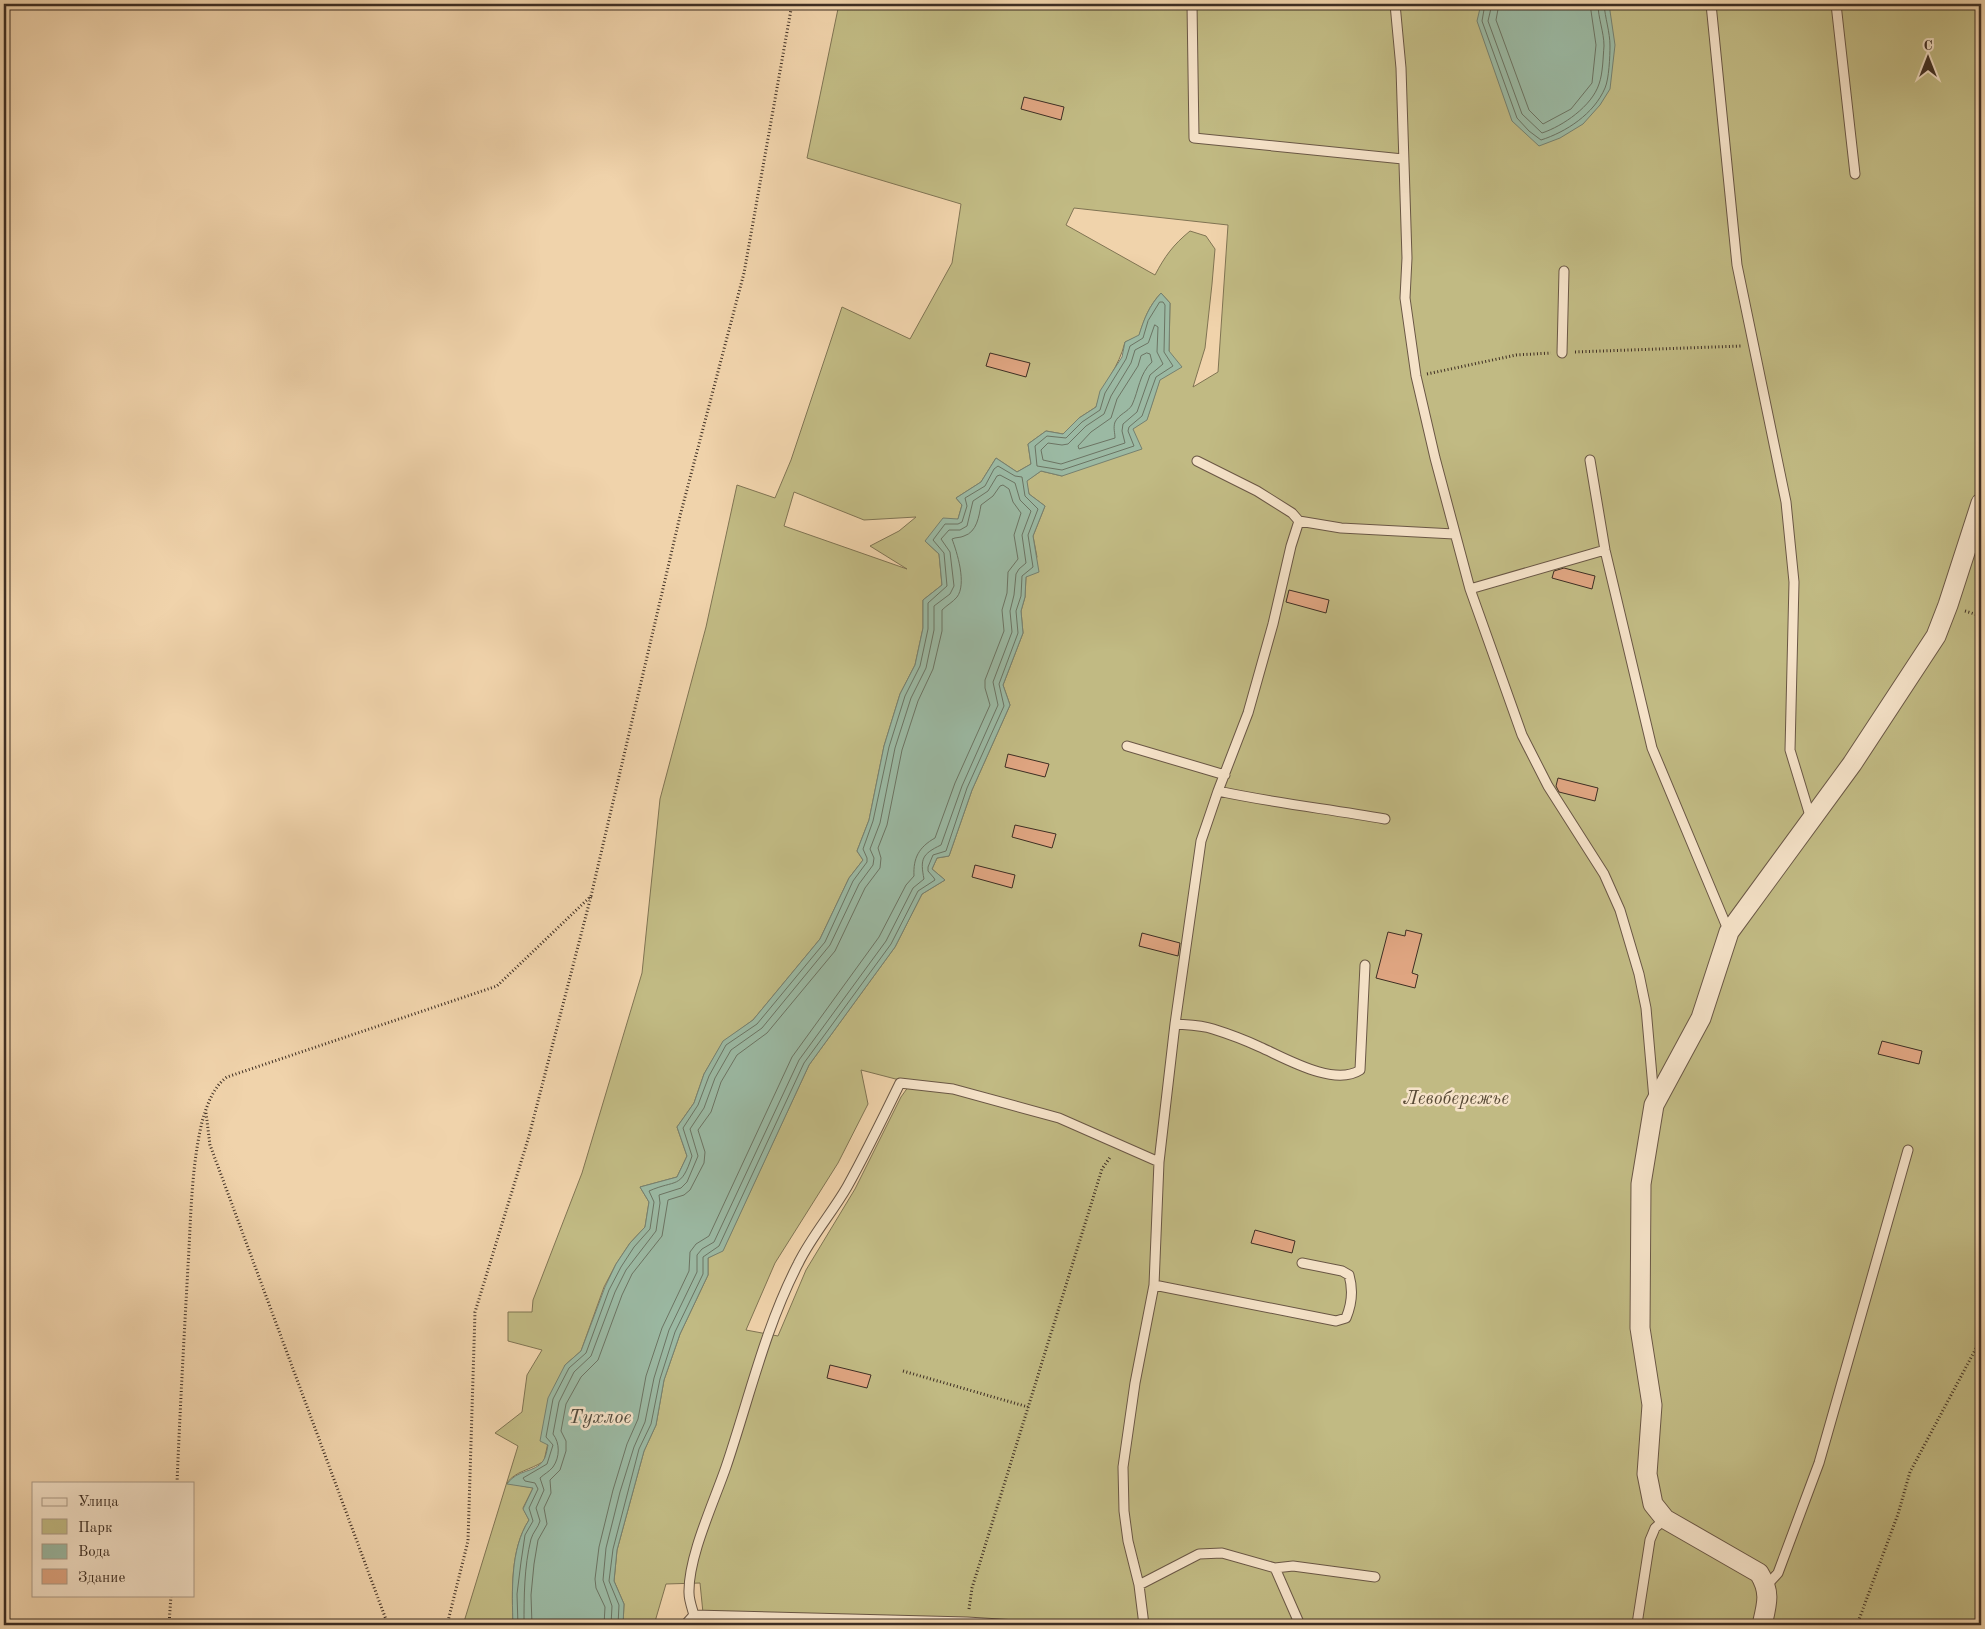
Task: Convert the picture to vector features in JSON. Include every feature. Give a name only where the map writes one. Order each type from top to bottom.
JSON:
[{"type":"street","points":[[1762,1625],[1767,1605],[1766,1585],[1759,1573],[1665,1519],[1654,1504],[1647,1474],[1652,1405],[1640,1328],[1641,1184],[1654,1105],[1701,1018],[1729,932],[1852,764],[1936,636],[1981,503]]},
{"type":"lane","points":[[1192,4],[1194,138],[1404,158]]},
{"type":"lane","points":[[1395,4],[1402,68],[1407,258],[1406,298],[1416,376],[1454,534],[1470,589],[1522,734],[1548,786],[1604,874],[1620,910],[1639,974],[1646,1008],[1654,1105]]},
{"type":"lane","points":[[1711,4],[1737,265],[1786,502],[1794,582],[1790,750],[1811,820]]},
{"type":"lane","points":[[1836,4],[1855,174]]},
{"type":"lane","points":[[1562,353],[1564,271]]},
{"type":"lane","points":[[1590,460],[1605,550],[1652,748],[1729,932]]},
{"type":"lane","points":[[1197,461],[1256,491],[1292,513],[1299,521],[1341,528],[1454,534]]},
{"type":"lane","points":[[1144,1625],[1139,1585],[1128,1541],[1124,1511],[1123,1467],[1135,1383],[1154,1285],[1159,1162],[1175,1024],[1201,841],[1248,713],[1299,521]]},
{"type":"lane","points":[[1470,589],[1605,550]]},
{"type":"lane","points":[[1127,746],[1225,775]]},
{"type":"lane","points":[[1218,791],[1266,802],[1328,809],[1384,819]]},
{"type":"lane","points":[[1175,1024],[1210,1028],[1260,1046],[1293,1064],[1331,1074],[1352,1076],[1360,1070],[1365,965]]},
{"type":"lane","points":[[694,1615],[688,1595],[690,1574],[769,1331],[798,1262],[846,1188],[900,1082],[954,1089],[1059,1118],[1159,1162]]},
{"type":"lane","points":[[1766,1585],[1778,1573],[1819,1463],[1908,1150]]},
{"type":"lane","points":[[1154,1285],[1336,1321],[1346,1318],[1350,1308],[1352,1284],[1349,1274],[1302,1262]]},
{"type":"lane","points":[[1637,1624],[1650,1540],[1656,1528],[1665,1519]]},
{"type":"lane","points":[[1139,1585],[1199,1554],[1222,1553],[1276,1568],[1293,1566],[1375,1577]]},
{"type":"lane","points":[[1276,1568],[1300,1625]]},
{"type":"lane","points":[[685,1625],[694,1615],[1016,1625]]},
{"type":"path","points":[[447,1625],[468,1541],[475,1312],[529,1136],[591,896],[680,516],[744,272],[792,4]]},
{"type":"path","points":[[1416,376],[1516,355],[1755,346]]},
{"type":"path","points":[[177,1482],[191,1207],[198,1143],[211,1095],[218,1083],[227,1076],[497,986],[591,896]]},
{"type":"path","points":[[206,1112],[210,1145],[388,1625]]},
{"type":"path","points":[[967,1622],[972,1588],[1102,1169],[1119,1144]]},
{"type":"path","points":[[1857,1625],[1898,1514],[1910,1472],[1981,1339]]},
{"type":"path","points":[[903,1371],[1028,1406]]},
{"type":"path","points":[[168,1625],[171,1596]]},
{"type":"green space","name":"Левобережье","points":[[839,4],[1981,4],[1981,1625],[700,1625],[704,1623],[700,1583],[666,1584],[654,1625],[623,1625],[624,1604],[614,1581],[617,1550],[644,1451],[656,1425],[664,1380],[680,1334],[708,1275],[708,1258],[723,1250],[809,1065],[895,947],[922,894],[945,880],[932,869],[937,858],[949,856],[972,790],[1010,705],[1003,685],[1023,633],[1021,611],[1025,597],[1026,576],[1037,557],[1033,536],[1045,506],[1029,494],[1026,481],[1041,471],[1062,476],[1147,419],[1169,351],[1170,303],[1161,293],[1147,313],[1139,336],[1125,342],[1119,360],[1096,407],[1079,418],[1063,434],[1046,431],[1028,444],[1031,464],[1017,472],[996,458],[981,482],[956,498],[962,505],[958,519],[925,541],[939,554],[942,585],[923,600],[923,628],[915,665],[900,694],[884,746],[869,820],[857,851],[863,860],[849,878],[820,939],[753,1020],[723,1042],[704,1074],[694,1103],[677,1127],[687,1156],[677,1177],[640,1187],[649,1202],[645,1227],[630,1243],[604,1287],[581,1351],[565,1365],[544,1461],[519,1473],[507,1483],[533,1488],[523,1508],[529,1520],[518,1544],[515,1557],[513,1625],[463,1625],[518,1446],[495,1433],[522,1412],[527,1375],[542,1350],[508,1341],[508,1312],[532,1312],[533,1300],[582,1173],[642,973],[660,799],[706,627],[737,485],[775,498],[791,460],[842,307],[910,339],[952,263],[961,204],[807,158]],"holes":[[[1074,208],[1228,225],[1218,372],[1193,387],[1205,348],[1212,284],[1215,249],[1206,236],[1190,231],[1170,251],[1155,275],[1066,225]],[[794,492],[864,520],[916,517],[899,531],[870,546],[907,569],[784,526]],[[861,1070],[911,1083],[901,1097],[855,1189],[806,1270],[778,1336],[746,1330],[775,1263],[838,1163],[868,1104]]]},
{"type":"water","points":[[1481,4],[1609,4],[1615,45],[1610,89],[1600,105],[1583,124],[1560,138],[1539,146],[1512,121],[1477,21]]},
{"type":"water","name":"Тухлое","points":[[1161,293],[1170,303],[1169,351],[1182,367],[1160,380],[1147,420],[1133,429],[1142,449],[1062,476],[1041,471],[1027,481],[1029,494],[1045,506],[1033,536],[1039,572],[1026,577],[1025,597],[1021,611],[1023,633],[1003,685],[1010,705],[972,790],[949,856],[937,858],[932,869],[945,880],[922,894],[895,947],[809,1065],[723,1251],[708,1258],[708,1275],[680,1334],[664,1380],[656,1425],[644,1451],[617,1550],[614,1581],[624,1604],[623,1625],[513,1625],[515,1557],[518,1544],[529,1520],[523,1509],[533,1488],[507,1484],[516,1476],[540,1465],[544,1459],[548,1445],[540,1441],[548,1398],[565,1365],[581,1351],[605,1287],[616,1264],[630,1243],[645,1227],[649,1202],[640,1187],[677,1177],[687,1156],[677,1127],[694,1103],[704,1074],[723,1041],[753,1020],[820,939],[849,878],[863,860],[857,851],[869,820],[884,746],[900,694],[915,665],[923,628],[923,600],[942,585],[939,554],[925,541],[943,518],[958,519],[962,505],[956,498],[981,482],[996,458],[1017,472],[1031,464],[1028,444],[1046,431],[1063,434],[1079,418],[1096,407],[1100,391],[1122,357],[1125,342],[1139,335],[1147,313]]},
{"type":"building","points":[[1024,97],[1064,107],[1061,120],[1021,109]]},
{"type":"building","points":[[990,353],[1030,363],[1026,377],[986,366]]},
{"type":"building","points":[[1564,568],[1595,576],[1592,589],[1552,578],[1554,571]]},
{"type":"building","points":[[1289,590],[1329,600],[1326,613],[1286,602]]},
{"type":"building","points":[[1008,754],[1049,764],[1045,777],[1005,767]]},
{"type":"building","points":[[1558,778],[1598,788],[1595,801],[1559,792],[1556,786]]},
{"type":"building","points":[[1015,825],[1056,834],[1052,848],[1012,837]]},
{"type":"building","points":[[975,865],[1015,875],[1012,888],[972,877]]},
{"type":"building","points":[[1406,930],[1422,934],[1412,973],[1418,975],[1415,988],[1376,978],[1388,932],[1405,936]]},
{"type":"building","points":[[1142,933],[1180,943],[1178,956],[1139,946]]},
{"type":"building","points":[[1882,1041],[1922,1051],[1919,1064],[1878,1054]]},
{"type":"building","points":[[1255,1230],[1295,1241],[1292,1253],[1251,1243]]},
{"type":"building","points":[[830,1365],[871,1375],[867,1388],[827,1378]]}]
